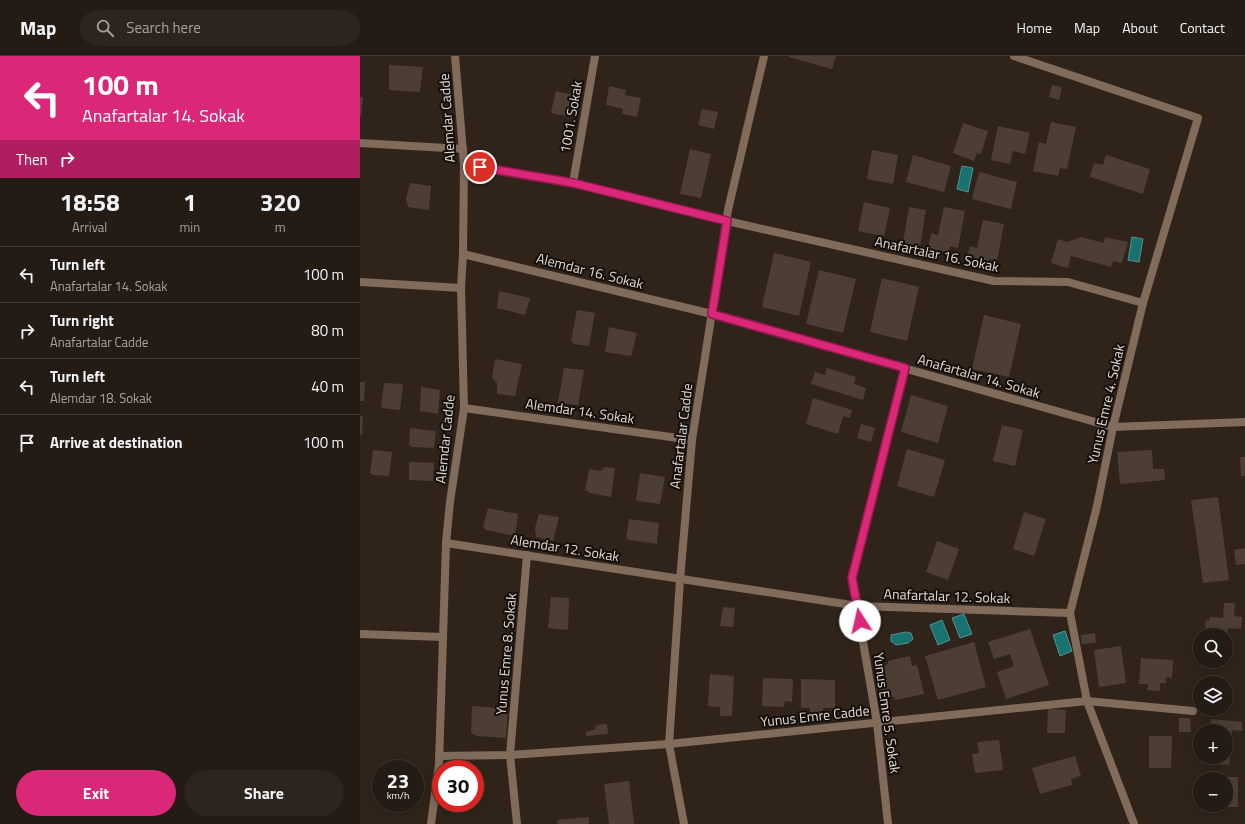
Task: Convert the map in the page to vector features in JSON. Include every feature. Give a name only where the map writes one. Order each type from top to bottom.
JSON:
[{"type":"street","name":"Alemdar Cadde","points":[[431,824],[439,756],[446,543],[450,502],[464,408],[461,288],[464,164],[455,56]]},
{"type":"street","name":"1001. Sokak","points":[[573,183],[595,56]]},
{"type":"street","name":"Anafartalar Cadde","points":[[684,824],[669,744],[680,580],[692,440],[727,221],[764,56]]},
{"type":"street","name":"Yunus Emre 4. Sokak","points":[[1014,56],[1198,118],[1143,303],[1113,427],[1097,506],[1070,613],[1087,701],[1134,824]]},
{"type":"street","points":[[360,143],[463,149]]},
{"type":"street","name":"Anafartalar 16. Sokak","points":[[464,164],[573,183],[727,221],[994,281],[1068,282],[1143,303]]},
{"type":"street","name":"Alemdar 16. Sokak","points":[[463,254],[712,314]]},
{"type":"street","points":[[360,282],[461,288]]},
{"type":"street","name":"Anafartalar 14. Sokak","points":[[712,314],[1113,427],[1245,422]]},
{"type":"street","name":"Yunus Emre 5. Sokak","points":[[888,824],[877,723],[852,578],[905,368]]},
{"type":"street","name":"Alemdar 14. Sokak","points":[[464,408],[692,440]]},
{"type":"street","name":"Alemdar 12. Sokak","points":[[446,543],[680,580]]},
{"type":"street","name":"Yunus Emre 8. Sokak","points":[[517,824],[510,755],[527,555]]},
{"type":"street","name":"Anafartalar 12. Sokak","points":[[680,580],[858,606],[1070,613]]},
{"type":"street","points":[[360,634],[443,637]]},
{"type":"street","name":"Yunus Emre Cadde","points":[[439,756],[510,755],[669,744],[1087,701],[1193,711]]},
{"type":"water","points":[[962,166],[973,168],[968,192],[957,189]]},
{"type":"water","points":[[1132,237],[1143,239],[1139,262],[1128,260]]},
{"type":"water","points":[[964,614],[972,634],[960,638],[952,618]]},
{"type":"water","points":[[942,620],[950,640],[938,645],[930,625]]},
{"type":"water","points":[[1065,631],[1072,651],[1060,656],[1053,635]]},
{"type":"water","points":[[906,632],[911,633],[913,639],[908,643],[896,645],[891,641],[891,635]]},
{"type":"building","points":[[789,56],[836,56],[832,69]]},
{"type":"building","points":[[389,65],[423,67],[420,92],[389,90]]},
{"type":"building","points":[[1052,85],[1062,87],[1059,100],[1049,97]]},
{"type":"building","points":[[609,86],[626,90],[625,95],[641,98],[637,117],[622,114],[623,109],[606,105]]},
{"type":"building","points":[[556,91],[573,95],[568,116],[554,114],[551,112]]},
{"type":"building","points":[[360,97],[363,97],[361,117],[360,117]]},
{"type":"building","points":[[702,109],[718,112],[714,129],[698,125]]},
{"type":"building","points":[[1051,122],[1076,127],[1067,169],[1060,168],[1058,176],[1033,171],[1039,142],[1046,144]]},
{"type":"building","points":[[963,123],[988,131],[981,154],[977,153],[974,161],[953,153]]},
{"type":"building","points":[[998,126],[1030,133],[1025,154],[1013,151],[1010,164],[991,160]]},
{"type":"building","points":[[690,149],[711,154],[701,198],[680,194]]},
{"type":"building","points":[[872,150],[898,155],[893,184],[867,179]]},
{"type":"building","points":[[913,155],[951,166],[944,192],[906,182]]},
{"type":"building","points":[[1106,155],[1150,169],[1143,194],[1090,177],[1094,163],[1103,165]]},
{"type":"building","points":[[979,172],[1017,182],[1011,209],[972,199]]},
{"type":"building","points":[[410,183],[431,186],[429,210],[408,207],[406,199]]},
{"type":"building","points":[[864,202],[890,208],[884,236],[858,231]]},
{"type":"building","points":[[909,207],[926,210],[920,246],[903,243]]},
{"type":"building","points":[[944,207],[965,211],[958,248],[950,246],[949,253],[928,249],[931,233],[938,235]]},
{"type":"building","points":[[983,220],[1004,224],[997,261],[989,259],[988,266],[966,262],[970,246],[977,248]]},
{"type":"building","points":[[1081,237],[1104,243],[1105,237],[1128,242],[1122,263],[1113,261],[1111,267],[1071,256],[1068,268],[1051,263],[1058,239],[1067,242]]},
{"type":"building","points":[[774,253],[811,262],[799,316],[762,307]]},
{"type":"building","points":[[819,270],[856,279],[843,333],[806,324]]},
{"type":"building","points":[[882,278],[919,287],[907,341],[870,332]]},
{"type":"building","points":[[499,291],[530,298],[525,315],[497,308]]},
{"type":"building","points":[[577,310],[595,313],[589,346],[574,344],[571,340]]},
{"type":"building","points":[[984,315],[1021,324],[1009,377],[972,369]]},
{"type":"building","points":[[609,327],[637,333],[631,356],[605,352]]},
{"type":"building","points":[[495,359],[522,364],[515,396],[497,394],[497,383],[492,378]]},
{"type":"building","points":[[564,368],[584,370],[578,405],[558,403]]},
{"type":"building","points":[[827,368],[856,377],[854,384],[866,388],[863,400],[811,384],[815,372],[825,375]]},
{"type":"building","points":[[360,382],[365,382],[364,401],[360,401]]},
{"type":"building","points":[[384,383],[403,384],[400,410],[381,408]]},
{"type":"building","points":[[421,387],[440,390],[438,414],[420,411]]},
{"type":"building","points":[[911,395],[948,406],[938,443],[901,432]]},
{"type":"building","points":[[813,398],[852,410],[850,418],[843,416],[838,434],[806,424]]},
{"type":"building","points":[[360,416],[363,417],[362,435],[360,435]]},
{"type":"building","points":[[861,424],[875,428],[871,442],[857,438]]},
{"type":"building","points":[[1002,425],[1023,430],[1015,466],[993,461]]},
{"type":"building","points":[[410,428],[436,431],[434,448],[412,447],[409,445]]},
{"type":"building","points":[[907,449],[945,460],[934,497],[897,486]]},
{"type":"building","points":[[373,450],[392,452],[389,476],[373,475],[370,473]]},
{"type":"building","points":[[1152,450],[1153,469],[1164,469],[1165,480],[1120,484],[1117,452]]},
{"type":"building","points":[[1240,457],[1245,457],[1245,476],[1241,476]]},
{"type":"building","points":[[409,462],[434,463],[433,481],[409,480]]},
{"type":"building","points":[[605,467],[615,468],[611,497],[590,493],[585,490],[589,469],[601,471]]},
{"type":"building","points":[[640,473],[665,477],[660,504],[636,500]]},
{"type":"building","points":[[1218,497],[1229,580],[1203,583],[1191,500]]},
{"type":"building","points":[[488,508],[518,514],[515,536],[486,530],[483,527]]},
{"type":"building","points":[[1024,512],[1046,519],[1034,556],[1013,549]]},
{"type":"building","points":[[539,514],[559,517],[553,541],[536,537],[535,528]]},
{"type":"building","points":[[629,519],[659,523],[657,544],[629,540],[626,538]]},
{"type":"building","points":[[937,541],[959,549],[948,580],[926,572]]},
{"type":"building","points":[[1245,548],[1245,564],[1236,565],[1234,550]]},
{"type":"building","points":[[551,597],[569,598],[568,630],[548,628]]},
{"type":"building","points":[[1224,603],[1235,603],[1234,616],[1242,617],[1241,629],[1205,628],[1206,620],[1209,621],[1210,617],[1223,618]]},
{"type":"building","points":[[723,607],[735,608],[733,627],[720,626]]},
{"type":"building","points":[[1030,629],[1049,685],[1006,699],[997,672],[1014,666],[1010,654],[994,659],[988,642]]},
{"type":"building","points":[[1095,633],[1096,643],[1082,644],[1081,635]]},
{"type":"building","points":[[974,642],[986,687],[938,700],[925,656]]},
{"type":"building","points":[[1121,646],[1126,683],[1099,687],[1094,650]]},
{"type":"building","points":[[910,656],[912,666],[917,665],[924,694],[895,700],[894,697],[883,699],[878,679],[885,677],[882,666],[888,664],[888,661]]},
{"type":"building","points":[[1141,658],[1173,660],[1172,678],[1166,677],[1166,683],[1160,683],[1160,691],[1147,690],[1148,684],[1139,684]]},
{"type":"building","points":[[710,674],[734,676],[732,716],[720,716],[720,707],[708,706]]},
{"type":"building","points":[[763,678],[793,679],[792,702],[785,701],[784,707],[762,706]]},
{"type":"building","points":[[801,679],[835,680],[835,708],[823,708],[823,713],[810,713],[810,708],[801,708]]},
{"type":"building","points":[[472,706],[508,709],[506,738],[477,736],[471,733]]},
{"type":"building","points":[[1048,709],[1066,710],[1065,733],[1047,733]]},
{"type":"building","points":[[1179,718],[1190,718],[1191,732],[1179,732]]},
{"type":"building","points":[[1211,719],[1242,722],[1242,731],[1233,730],[1233,724],[1211,724]]},
{"type":"building","points":[[607,724],[608,734],[586,736],[586,732],[594,730],[597,725]]},
{"type":"building","points":[[1149,736],[1172,736],[1171,768],[1149,768]]},
{"type":"building","points":[[999,740],[1003,770],[975,773],[972,754],[979,753],[977,742]]},
{"type":"building","points":[[1075,756],[1081,776],[1071,779],[1072,785],[1040,794],[1032,768]]},
{"type":"building","points":[[1233,777],[1238,777],[1238,807],[1233,807]]},
{"type":"building","points":[[629,781],[634,824],[609,824],[604,784]]},
{"type":"building","points":[[589,817],[589,824],[558,824],[557,820]]},
{"type":"route","points":[[480,167],[573,183],[727,221],[712,314],[905,368],[852,578],[860,621]]}]
